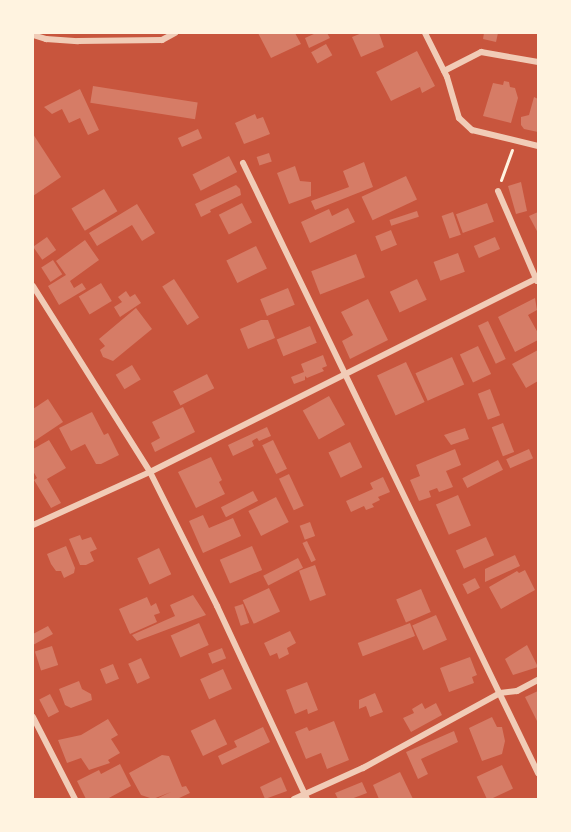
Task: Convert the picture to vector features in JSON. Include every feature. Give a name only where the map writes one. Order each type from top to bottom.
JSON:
[{"type":"street","points":[[33,35],[46,39],[78,41],[162,40],[175,33]]},
{"type":"street","points":[[425,33],[444,71],[459,118],[472,130],[538,146]]},
{"type":"street","points":[[444,71],[481,52],[538,62]]},
{"type":"street","points":[[243,163],[538,773]]},
{"type":"street","points":[[33,525],[150,472],[537,281],[498,190]]},
{"type":"street","points":[[33,286],[150,472],[217,606],[306,796]]},
{"type":"street","points":[[294,799],[306,796],[363,768],[500,693],[517,690],[538,680]]},
{"type":"street","points":[[33,717],[75,799]]},
{"type":"path","points":[[498,190],[514,141]]},
{"type":"building","points":[[258,33],[295,33],[301,44],[271,58]]},
{"type":"building","points":[[316,33],[327,33],[330,38],[309,48],[305,38]]},
{"type":"building","points":[[362,33],[379,33],[384,47],[361,57],[352,37]]},
{"type":"building","points":[[484,33],[498,33],[496,42],[483,39]]},
{"type":"building","points":[[326,44],[332,55],[317,64],[311,52]]},
{"type":"building","points":[[417,51],[435,86],[422,93],[420,87],[391,101],[376,72]]},
{"type":"building","points":[[504,81],[509,82],[510,87],[515,88],[518,98],[511,123],[483,116],[493,83],[503,85]]},
{"type":"building","points":[[93,86],[198,103],[195,119],[90,103]]},
{"type":"building","points":[[80,89],[99,130],[88,135],[80,118],[69,123],[62,109],[52,114],[44,107]]},
{"type":"building","points":[[534,97],[538,99],[538,132],[524,129],[521,125],[521,117],[529,115]]},
{"type":"building","points":[[255,114],[257,119],[263,117],[270,134],[244,144],[235,123]]},
{"type":"building","points":[[198,129],[202,138],[182,147],[178,138]]},
{"type":"building","points":[[33,134],[61,177],[33,196]]},
{"type":"building","points":[[269,153],[272,162],[259,166],[257,157]]},
{"type":"building","points":[[229,156],[237,172],[201,191],[192,175]]},
{"type":"building","points":[[364,162],[373,187],[315,210],[311,201],[349,187],[343,171]]},
{"type":"building","points":[[295,166],[300,181],[311,182],[311,196],[289,204],[277,173]]},
{"type":"building","points":[[406,176],[417,200],[373,220],[362,197]]},
{"type":"building","points":[[521,182],[527,211],[516,214],[508,186]]},
{"type":"building","points":[[236,185],[241,195],[201,217],[195,204]]},
{"type":"building","points":[[104,189],[117,211],[85,231],[71,209]]},
{"type":"building","points":[[242,203],[252,223],[229,234],[219,215]]},
{"type":"building","points":[[487,203],[494,222],[463,233],[456,214]]},
{"type":"building","points":[[137,204],[155,233],[142,241],[132,225],[97,246],[89,233]]},
{"type":"building","points":[[348,208],[355,222],[310,243],[301,222],[329,209],[332,216]]},
{"type":"building","points":[[417,211],[419,217],[391,226],[389,220]]},
{"type":"building","points":[[453,212],[461,235],[449,239],[442,216]]},
{"type":"building","points":[[538,212],[538,233],[529,216]]},
{"type":"building","points":[[391,230],[397,245],[381,251],[375,236]]},
{"type":"building","points":[[47,237],[56,250],[42,260],[33,247]]},
{"type":"building","points":[[495,237],[500,249],[479,258],[474,246]]},
{"type":"building","points":[[85,240],[99,260],[70,281],[74,288],[82,283],[86,289],[59,305],[48,286],[66,275],[56,261]]},
{"type":"building","points":[[256,246],[267,268],[237,283],[226,260]]},
{"type":"building","points":[[458,253],[465,272],[440,281],[434,262]]},
{"type":"building","points":[[356,254],[365,277],[320,295],[311,271]]},
{"type":"building","points":[[53,260],[62,274],[51,282],[41,268]]},
{"type":"building","points":[[174,279],[199,318],[187,325],[162,287]]},
{"type":"building","points":[[417,279],[427,300],[400,313],[390,292]]},
{"type":"building","points":[[101,283],[112,301],[90,314],[79,296]]},
{"type":"building","points":[[288,288],[295,305],[267,316],[260,299]]},
{"type":"building","points":[[126,291],[130,297],[135,294],[141,303],[120,317],[114,307],[122,302],[118,297]]},
{"type":"building","points":[[535,298],[537,310],[528,315],[538,333],[538,340],[515,352],[498,317]]},
{"type":"building","points":[[368,299],[388,340],[350,359],[342,341],[353,335],[341,312]]},
{"type":"building","points":[[136,308],[152,329],[113,361],[103,357],[100,350],[105,346],[99,339]]},
{"type":"building","points":[[261,320],[268,320],[275,338],[248,349],[240,329]]},
{"type":"building","points":[[488,321],[506,359],[496,364],[478,326]]},
{"type":"building","points":[[310,326],[317,343],[283,356],[277,339]]},
{"type":"building","points":[[478,346],[491,374],[473,383],[460,354]]},
{"type":"building","points":[[538,350],[538,381],[526,388],[512,364]]},
{"type":"building","points":[[323,355],[327,366],[322,368],[324,371],[307,378],[305,376],[305,380],[294,384],[291,377],[304,372],[301,364]]},
{"type":"building","points":[[452,357],[464,384],[428,401],[415,373]]},
{"type":"building","points":[[406,362],[425,402],[396,415],[377,376]]},
{"type":"building","points":[[132,365],[141,380],[124,389],[116,375]]},
{"type":"building","points":[[207,374],[214,388],[180,406],[173,391]]},
{"type":"building","points":[[490,389],[500,415],[488,420],[478,394]]},
{"type":"building","points":[[329,396],[345,425],[319,439],[303,411]]},
{"type":"building","points":[[48,399],[63,422],[33,442],[33,409]]},
{"type":"building","points":[[183,407],[195,432],[155,452],[151,443],[160,438],[152,422]]},
{"type":"building","points":[[92,412],[104,435],[108,433],[119,455],[101,464],[96,464],[85,444],[71,451],[59,428]]},
{"type":"building","points":[[503,423],[514,452],[503,456],[492,427]]},
{"type":"building","points":[[267,427],[271,436],[259,441],[257,438],[252,441],[254,446],[233,456],[228,445]]},
{"type":"building","points":[[465,428],[469,439],[451,445],[444,435]]},
{"type":"building","points":[[49,440],[66,468],[47,479],[61,503],[51,508],[34,480],[37,478],[33,471],[33,449]]},
{"type":"building","points":[[273,440],[287,469],[276,474],[262,445]]},
{"type":"building","points":[[350,442],[362,467],[341,478],[328,453]]},
{"type":"building","points":[[455,449],[461,465],[446,471],[453,487],[439,492],[437,488],[429,491],[431,497],[419,501],[410,480],[420,476],[416,465]]},
{"type":"building","points":[[529,449],[533,458],[510,468],[506,459]]},
{"type":"building","points":[[211,457],[222,480],[219,482],[225,494],[196,508],[178,472]]},
{"type":"building","points":[[498,460],[503,470],[467,488],[462,478]]},
{"type":"building","points":[[289,474],[304,506],[294,510],[279,479]]},
{"type":"building","points":[[383,477],[390,492],[378,497],[380,500],[372,504],[374,507],[366,510],[364,506],[351,512],[346,501],[373,489],[370,483]]},
{"type":"building","points":[[253,491],[258,501],[226,517],[221,507]]},
{"type":"building","points":[[458,495],[471,525],[449,535],[436,504]]},
{"type":"building","points":[[276,497],[289,522],[261,536],[248,511]]},
{"type":"building","points":[[203,515],[209,528],[233,518],[241,536],[203,553],[189,521]]},
{"type":"building","points":[[310,522],[315,536],[305,540],[300,526]]},
{"type":"building","points":[[80,535],[82,540],[91,537],[97,549],[90,552],[94,561],[86,565],[80,565],[69,539]]},
{"type":"building","points":[[486,537],[494,555],[464,569],[456,550]]},
{"type":"building","points":[[307,541],[316,560],[311,562],[302,543]]},
{"type":"building","points":[[66,546],[75,568],[74,573],[64,578],[61,571],[56,571],[51,564],[47,554]]},
{"type":"building","points":[[252,546],[262,570],[230,584],[220,560]]},
{"type":"building","points":[[159,548],[171,574],[150,584],[137,558]]},
{"type":"building","points":[[515,555],[520,566],[485,582],[485,569]]},
{"type":"building","points":[[298,558],[303,568],[268,586],[263,576]]},
{"type":"building","points":[[315,565],[326,595],[310,601],[299,571]]},
{"type":"building","points":[[525,570],[535,590],[501,609],[489,587],[517,571],[519,573]]},
{"type":"building","points":[[475,578],[480,588],[468,594],[463,584]]},
{"type":"building","points":[[269,588],[280,612],[254,624],[243,600]]},
{"type":"building","points":[[421,589],[431,612],[406,623],[396,600]]},
{"type":"building","points":[[193,595],[206,615],[137,641],[132,635],[175,616],[170,605]]},
{"type":"building","points":[[147,597],[151,606],[156,603],[160,613],[154,615],[157,622],[130,634],[119,609]]},
{"type":"building","points":[[243,604],[249,623],[241,626],[234,607]]},
{"type":"building","points":[[436,615],[447,640],[423,650],[412,626]]},
{"type":"building","points":[[199,623],[209,645],[180,658],[171,636]]},
{"type":"building","points":[[410,623],[415,636],[363,656],[358,643]]},
{"type":"building","points":[[48,626],[53,634],[33,645],[33,634]]},
{"type":"building","points":[[290,631],[296,643],[287,648],[289,654],[279,659],[277,653],[270,656],[264,643]]},
{"type":"building","points":[[527,645],[538,667],[513,675],[505,659]]},
{"type":"building","points":[[52,646],[58,665],[41,671],[35,652]]},
{"type":"building","points":[[222,648],[226,658],[212,664],[208,654]]},
{"type":"building","points":[[470,657],[477,675],[472,677],[474,683],[449,692],[440,668]]},
{"type":"building","points":[[141,658],[150,678],[137,684],[128,664]]},
{"type":"building","points":[[113,664],[119,679],[106,684],[100,669]]},
{"type":"building","points":[[223,669],[232,689],[209,699],[200,679]]},
{"type":"building","points":[[79,681],[82,689],[91,694],[92,700],[71,708],[65,705],[59,689]]},
{"type":"building","points":[[307,682],[318,710],[308,714],[307,709],[295,714],[286,690]]},
{"type":"building","points":[[538,691],[538,723],[525,697]]},
{"type":"building","points":[[375,693],[383,712],[370,717],[366,706],[359,709],[359,700]]},
{"type":"building","points":[[50,694],[59,712],[48,717],[39,699]]},
{"type":"building","points":[[422,703],[425,709],[436,703],[442,715],[411,732],[403,718],[414,713],[412,709]]},
{"type":"building","points":[[492,717],[497,727],[502,727],[505,741],[502,754],[482,761],[469,728]]},
{"type":"building","points":[[108,719],[118,735],[111,739],[120,753],[108,760],[110,763],[89,770],[81,758],[67,763],[58,740],[81,735]]},
{"type":"building","points":[[215,719],[227,744],[203,756],[191,731]]},
{"type":"building","points":[[334,721],[349,760],[327,769],[321,753],[306,759],[295,732],[307,727],[309,731]]},
{"type":"building","points":[[263,727],[270,742],[222,765],[218,756],[237,747],[234,741]]},
{"type":"building","points":[[454,731],[458,742],[421,759],[428,774],[418,779],[406,752]]},
{"type":"building","points":[[162,755],[169,756],[182,787],[186,786],[190,793],[177,799],[156,799],[171,792],[153,799],[141,795],[129,773]]},
{"type":"building","points":[[120,764],[131,786],[107,799],[86,799],[77,781],[99,770],[101,774]]},
{"type":"building","points":[[502,765],[513,789],[487,799],[477,777]]},
{"type":"building","points":[[400,772],[413,799],[379,799],[373,785]]},
{"type":"building","points":[[281,777],[287,791],[265,799],[260,787]]},
{"type":"building","points":[[362,782],[367,793],[351,799],[338,799],[335,793]]}]
